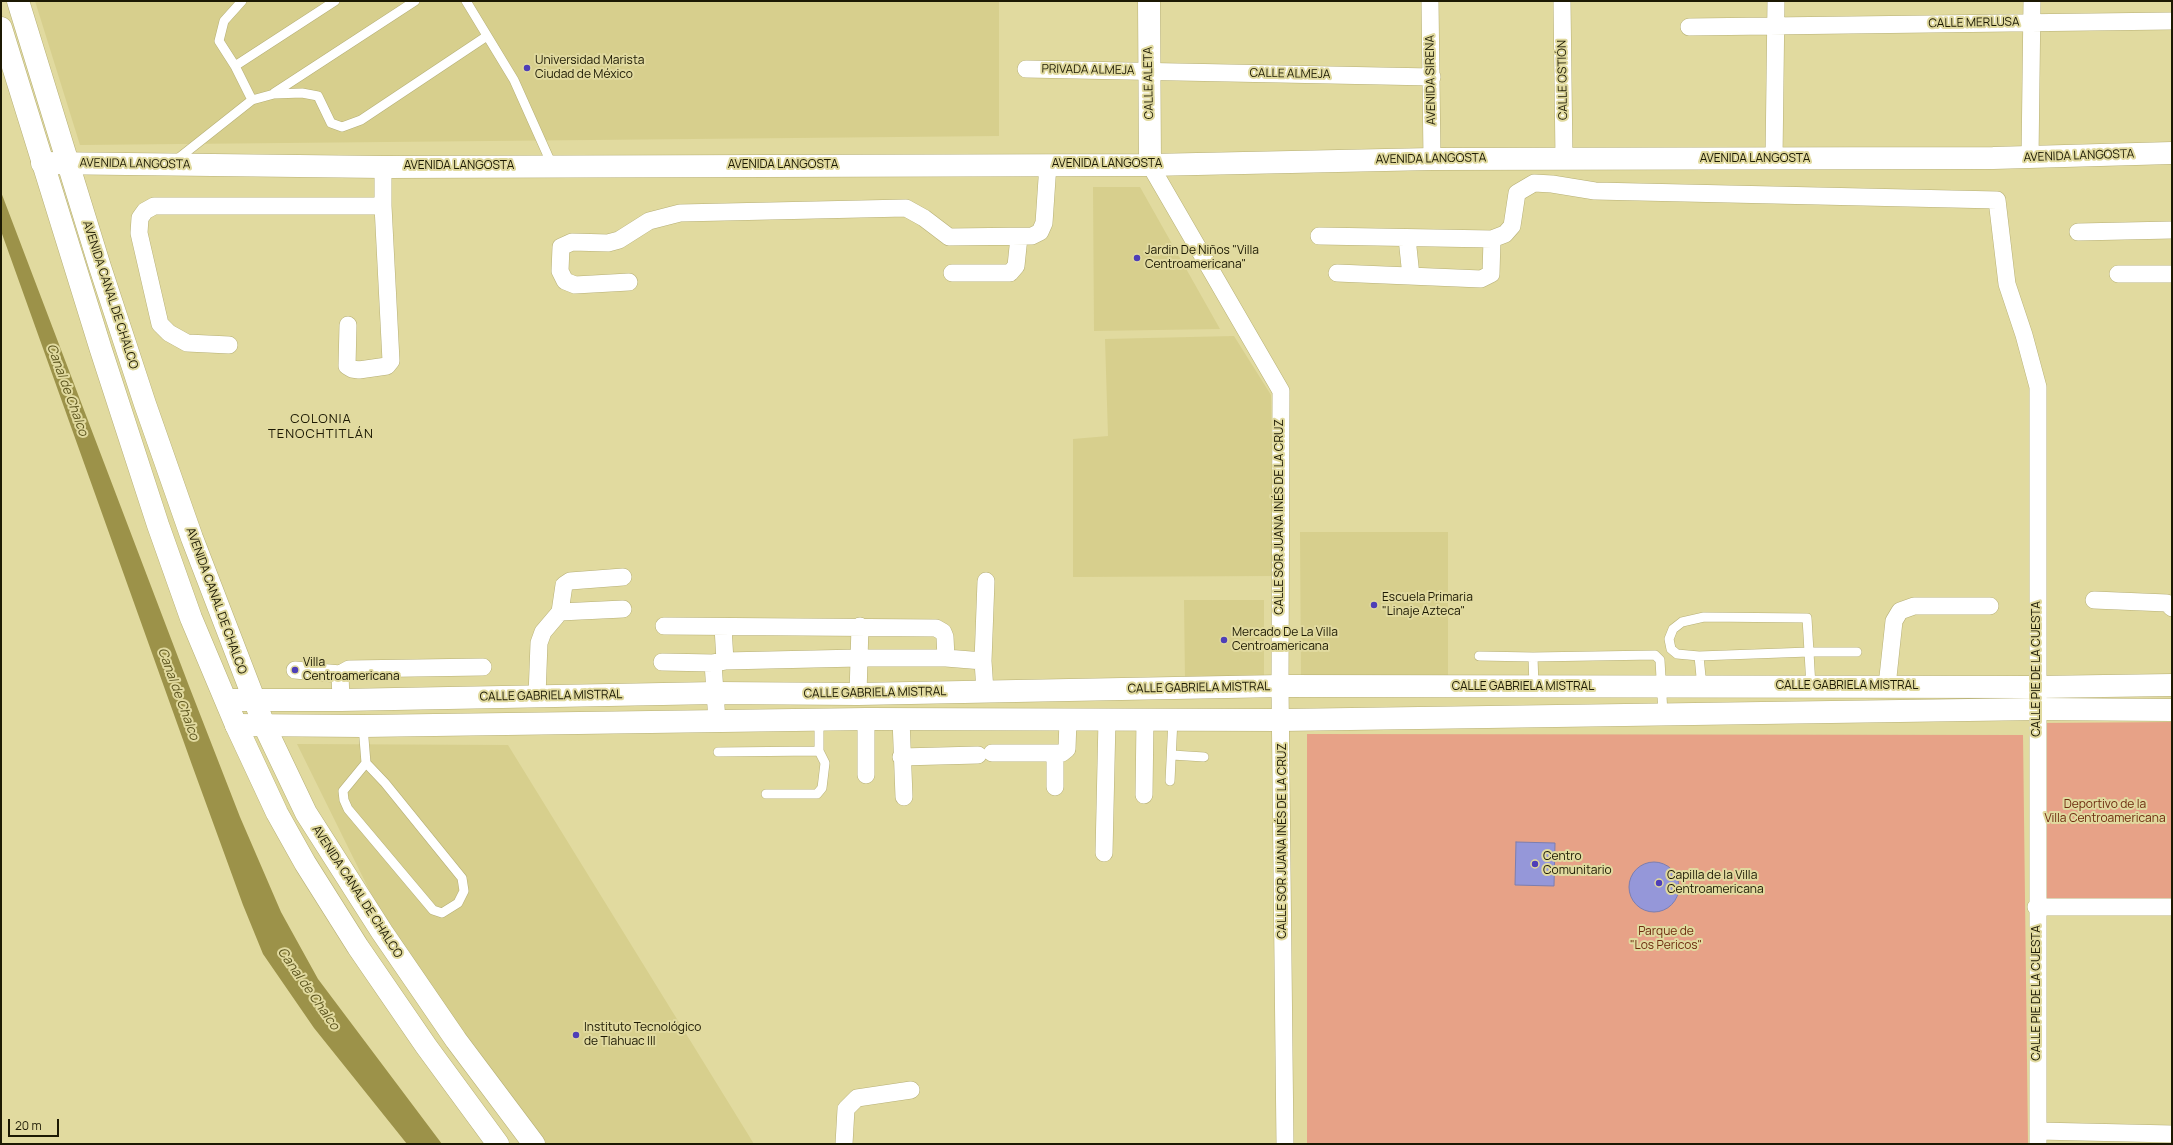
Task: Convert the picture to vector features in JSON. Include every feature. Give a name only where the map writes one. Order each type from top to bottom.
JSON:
[{"type":"street","name":"AVENIDA CANAL DE CHALCO","points":[[18,1],[68,164],[145,404],[253,700],[264,725],[306,813],[382,932],[456,1040],[534,1144]]},
{"type":"street","name":"CALLE ALETA","points":[[1149,1],[1150,165]]},
{"type":"street","name":"AVENIDA SIRENA","points":[[1430,1],[1432,159]]},
{"type":"street","name":"CALLE OSTIÓN","points":[[1562,1],[1564,159]]},
{"type":"street","points":[[1774,159],[1776,1]]},
{"type":"street","points":[[2030,158],[2032,1]]},
{"type":"street","name":"CALLE MERLUSA","points":[[1689,27],[2172,21]]},
{"type":"street","name":"AVENIDA CANAL DE CHALCO","points":[[1,28],[42,163],[158,525],[191,618],[227,700],[236,725],[277,813],[309,870],[358,947],[498,1144]]},
{"type":"street","name":"PRIVADA ALMEJA","points":[[1026,69],[1149,70]]},
{"type":"street","name":"CALLE ALMEJA","points":[[1149,70],[1432,77]]},
{"type":"street","name":"AVENIDA LANGOSTA","points":[[42,163],[383,167],[1048,164],[1150,165],[1432,159],[2030,158],[2172,154]]},
{"type":"street","points":[[629,282],[575,285],[565,281],[560,272],[561,247],[572,242],[608,243],[624,238],[649,221],[688,212],[906,208],[924,218],[949,237],[1032,236],[1040,232],[1044,223],[1048,164]]},
{"type":"street","name":"CALLE SOR JUANA INÉS DE LA CRUZ","points":[[1150,165],[1280,391],[1280,686],[1282,720],[1285,1144]]},
{"type":"street","points":[[348,324],[348,366],[352,369],[359,370],[387,366],[391,361],[382,206],[383,167]]},
{"type":"street","name":"CALLE PIE DE LA CUESTA","points":[[1492,239],[1505,234],[1512,226],[1517,193],[1534,183],[1552,184],[1595,191],[1997,200],[2007,284],[2024,335],[2038,387],[2036,907],[2038,1137]]},
{"type":"street","points":[[229,345],[187,343],[169,333],[160,324],[138,233],[140,218],[145,211],[154,206],[382,206]]},
{"type":"street","points":[[2078,232],[2172,230]]},
{"type":"street","points":[[1319,236],[1492,239],[1491,274],[1488,277],[1481,279],[1337,273]]},
{"type":"street","points":[[952,273],[1010,273],[1016,266],[1019,237]]},
{"type":"street","points":[[1408,238],[1411,276]]},
{"type":"street","points":[[2118,274],[2172,274]]},
{"type":"street","points":[[537,696],[539,643],[543,632],[560,612],[564,585],[570,581],[623,577]]},
{"type":"street","points":[[985,691],[983,661],[986,581]]},
{"type":"street","points":[[2094,600],[2167,603],[2172,608]]},
{"type":"street","points":[[1887,686],[1894,621],[1900,612],[1914,606],[1990,606]]},
{"type":"street","points":[[560,612],[623,609]]},
{"type":"street","points":[[664,626],[723,628],[860,626],[936,628],[942,632],[945,638],[946,658]]},
{"type":"street","points":[[858,694],[860,626]]},
{"type":"street","points":[[717,721],[716,694],[723,628]]},
{"type":"street","points":[[662,662],[859,658],[946,658],[983,661]]},
{"type":"street","points":[[295,670],[340,674],[349,669],[482,667]]},
{"type":"street","points":[[340,674],[341,700]]},
{"type":"street","name":"CALLE GABRIELA MISTRAL","points":[[227,700],[341,700],[716,694],[858,694],[1280,686],[2037,687],[2172,685]]},
{"type":"street","name":"CALLE GABRIELA MISTRAL","points":[[236,725],[363,726],[818,721],[866,719],[1282,720],[2037,709],[2172,710]]},
{"type":"street","points":[[866,719],[866,775]]},
{"type":"street","points":[[901,719],[901,757],[904,797]]},
{"type":"street","points":[[901,757],[1062,753],[1067,749],[1068,720]]},
{"type":"street","points":[[1104,853],[1107,720]]},
{"type":"street","points":[[1144,796],[1145,720]]},
{"type":"street","points":[[1055,754],[1055,787]]},
{"type":"street","points":[[2036,907],[2172,907]]},
{"type":"street","points":[[844,1144],[846,1109],[857,1098],[911,1090]]},
{"type":"street","points":[[2038,1137],[2172,1134]]},
{"type":"lane","points":[[242,1],[224,21],[219,41],[235,66],[252,100]]},
{"type":"lane","points":[[235,66],[336,1]]},
{"type":"lane","points":[[274,94],[415,1]]},
{"type":"lane","points":[[466,1],[514,80],[552,166]]},
{"type":"lane","points":[[171,165],[252,100],[274,94],[302,93],[318,96],[332,123],[342,127],[361,120],[487,36]]},
{"type":"lane","points":[[1810,687],[1809,652],[1807,618],[1704,617],[1682,622],[1673,629],[1669,639],[1671,649],[1677,654],[1699,656],[1809,652],[1857,652]]},
{"type":"lane","points":[[1479,656],[1533,657],[1655,654],[1660,660],[1663,714]]},
{"type":"lane","points":[[1699,656],[1702,687]]},
{"type":"lane","points":[[1533,657],[1534,686]]},
{"type":"lane","points":[[1170,781],[1173,719]]},
{"type":"lane","points":[[766,794],[817,794],[822,788],[825,763],[819,751],[818,721]]},
{"type":"lane","points":[[363,726],[366,763],[385,783],[462,878],[464,891],[458,903],[442,913],[432,910],[348,809],[344,800],[343,791],[366,763]]},
{"type":"lane","points":[[718,752],[819,751]]},
{"type":"lane","points":[[1172,756],[1204,757]]},
{"type":"shaded area","name":"Universidad Marista Ciudad de México","points":[[35,1],[999,1],[999,136],[80,145]]},
{"type":"shaded area","name":"Jardin De Niños \"Villa Centroamericana\"","points":[[1093,187],[1140,187],[1220,329],[1094,331]]},
{"type":"shaded area","points":[[1234,336],[1271,395],[1273,576],[1073,577],[1073,439],[1108,436],[1105,339]]},
{"type":"shaded area","name":"Escuela Primaria \"Linaje Azteca\"","points":[[1300,532],[1448,532],[1448,680],[1301,677]]},
{"type":"shaded area","name":"Mercado De La Villa Centroamericana","points":[[1184,600],[1264,600],[1264,680],[1185,680]]},
{"type":"shaded area","name":"Instituto Tecnológico de Tlahuac III","points":[[297,744],[508,745],[754,1144],[546,1144],[387,926]]},
{"type":"green space","name":"Deportivo de la Villa Centroamericana","points":[[2172,722],[2172,900],[2039,901],[2037,723]]},
{"type":"green space","name":"Parque de \"Los Pericos\"","points":[[1307,734],[2023,735],[2028,1144],[1307,1144]]},
{"type":"water","name":"Canal de Chalco","points":[[1,192],[189,686],[240,817],[281,912],[318,979],[442,1144],[407,1144],[314,1028],[263,954],[243,905],[192,765],[1,231]]},
{"type":"building","name":"Centro Comunitario","points":[[1516,842],[1555,843],[1554,886],[1515,885]]},
{"type":"building","points":[[1649,862],[1659,862],[1672,869],[1679,882],[1679,892],[1672,905],[1659,912],[1649,912],[1640,908],[1633,901],[1629,892],[1629,882],[1633,873],[1640,866]]},
{"type":"place","name":"Universidad Marista Ciudad de México","points":[[527,68]]},
{"type":"place","name":"Jardin De Niños \"Villa Centroamericana\"","points":[[1137,258]]},
{"type":"place","name":"Escuela Primaria \"Linaje Azteca\"","points":[[1374,605]]},
{"type":"place","name":"Mercado De La Villa Centroamericana","points":[[1224,640]]},
{"type":"place","name":"Villa Centroamericana","points":[[295,670]]},
{"type":"place","name":"Centro Comunitario","points":[[1535,864]]},
{"type":"place","name":"Capilla de la Villa Centroamericana","points":[[1659,883]]},
{"type":"place","name":"Instituto Tecnológico de Tlahuac III","points":[[576,1035]]},
{"type":"district","name":"COLONIA TENOCHTITLÁN","points":[[321,426]]}]
